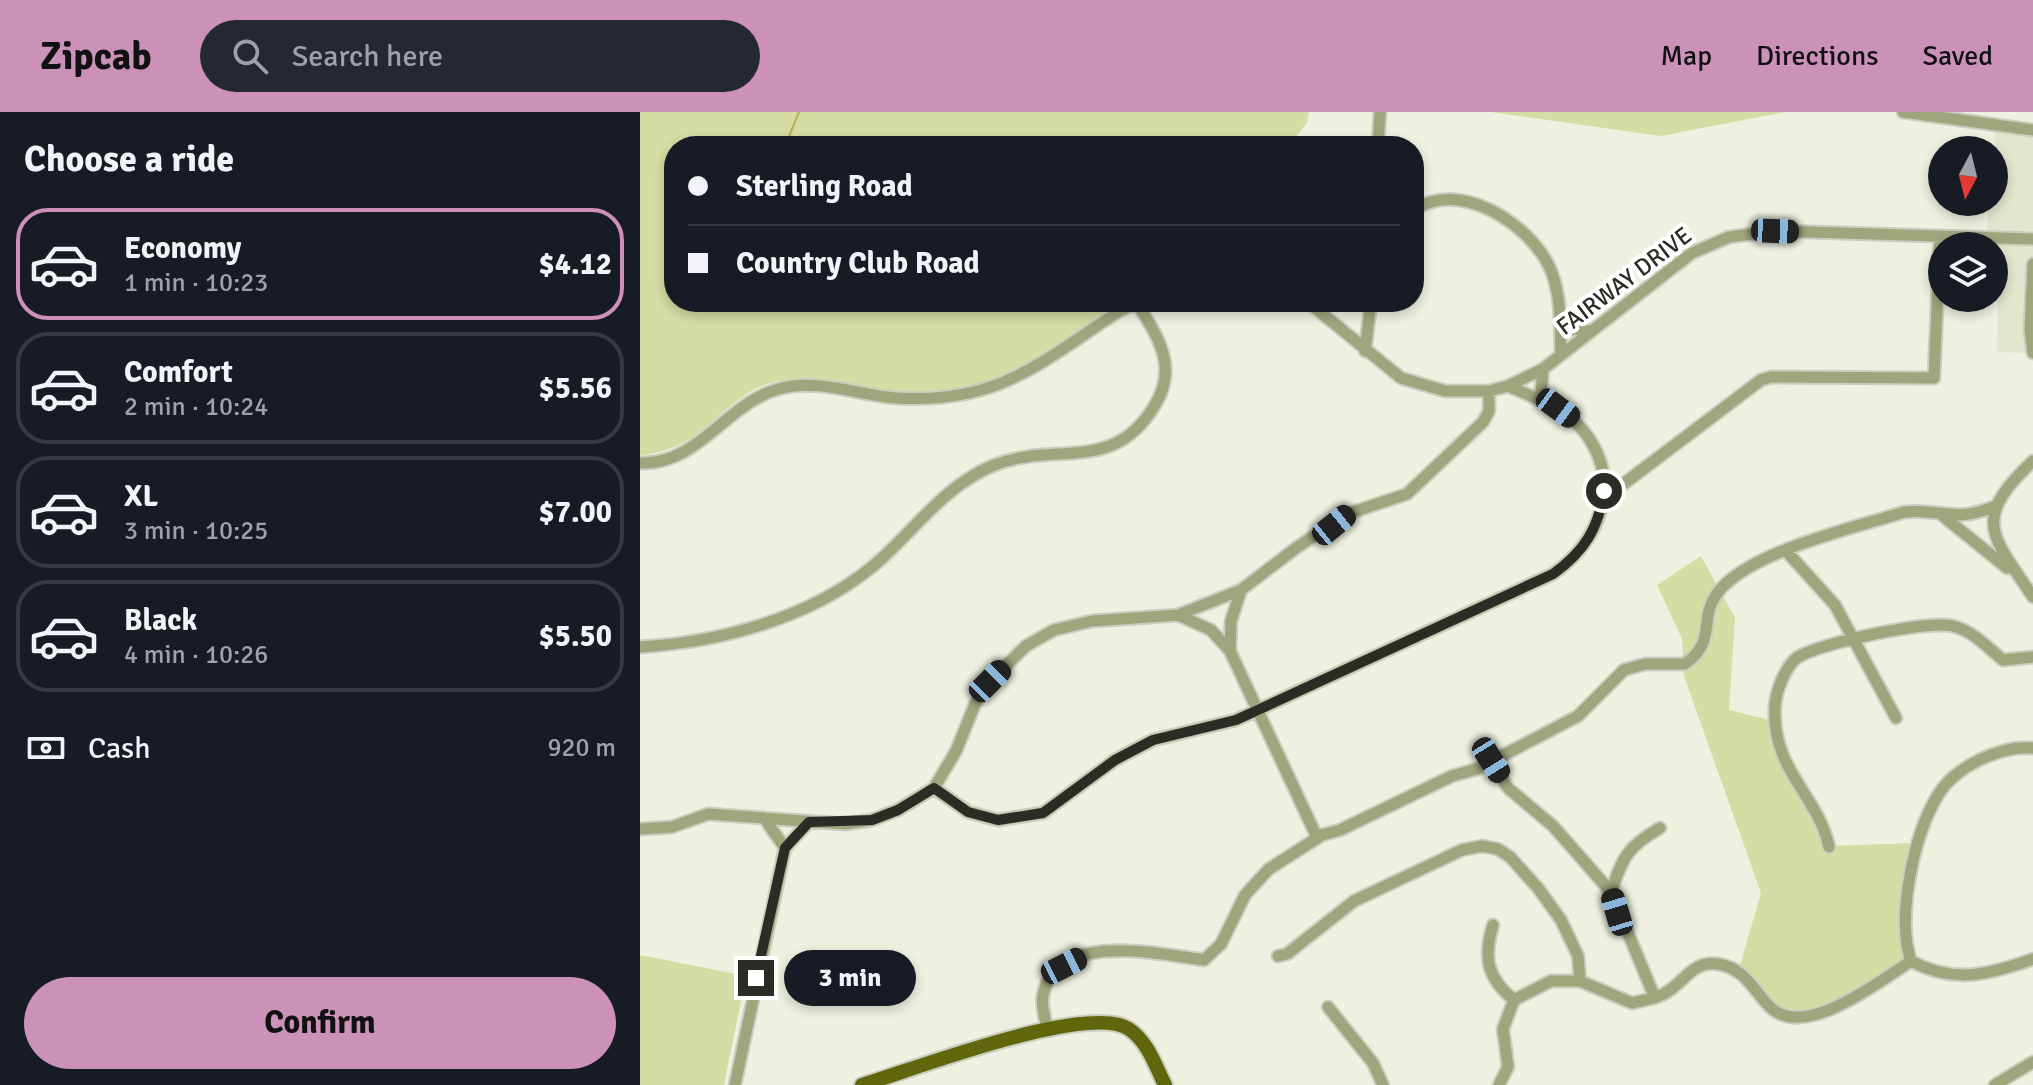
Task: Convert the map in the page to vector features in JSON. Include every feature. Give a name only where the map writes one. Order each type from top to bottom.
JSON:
[{"type":"main road","points":[[862,1085],[1047,1029],[1085,1021],[1127,1027],[1145,1043],[1165,1085]]},
{"type":"street","points":[[1379,136],[1380,112]]},
{"type":"street","points":[[1903,112],[2033,130]]},
{"type":"street","points":[[1424,205],[1458,201],[1480,206],[1514,224],[1549,265],[1560,317],[1561,355]]},
{"type":"street","name":"FAIRWAY DRIVE","points":[[1320,312],[1401,378],[1445,391],[1489,391],[1508,386],[1543,369],[1692,253],[1729,237],[1775,231],[1928,237]]},
{"type":"street","name":"FAIRWAY DRIVE","points":[[2008,238],[2033,239]]},
{"type":"street","points":[[2033,264],[2030,330],[2033,353]]},
{"type":"street","points":[[640,463],[683,453],[704,439],[738,408],[780,388],[822,386],[894,398],[950,399],[994,389],[1118,312]]},
{"type":"street","points":[[640,647],[682,644],[734,634],[811,605],[874,566],[941,498],[993,466],[1032,455],[1101,451],[1124,439],[1155,406],[1167,366],[1162,342],[1145,312]]},
{"type":"street","points":[[1365,351],[1370,312]]},
{"type":"street","points":[[1604,491],[1622,485],[1761,380],[1771,377],[1934,378],[1937,312]]},
{"type":"street","points":[[1560,317],[1573,329],[1592,331]]},
{"type":"street","points":[[934,788],[968,812],[998,820],[1022,819],[1059,805],[1115,760],[1153,740],[1236,720],[1553,574],[1573,560],[1589,541],[1599,518],[1604,491],[1598,457],[1588,437],[1541,392],[1543,369]]},
{"type":"street","points":[[1508,386],[1558,408]]},
{"type":"street","points":[[640,829],[672,827],[708,814],[809,822],[872,820],[898,810],[934,788],[956,751],[975,704],[990,681],[1026,646],[1054,630],[1092,621],[1178,615],[1241,590],[1347,514],[1407,494],[1483,422],[1489,411],[1489,391]]},
{"type":"street","points":[[2033,461],[2004,489],[1996,506],[1995,533],[2000,550],[2033,597]]},
{"type":"street","points":[[1047,1029],[1044,990],[1050,976],[1064,966],[1091,952],[1122,949],[1204,960],[1221,944],[1245,895],[1269,869],[1322,835],[1491,760],[1578,716],[1624,670],[1645,664],[1685,664],[1705,645],[1714,597],[1731,578],[1755,563],[1904,512],[1927,510],[1942,515],[1972,516],[1996,506]]},
{"type":"street","points":[[1942,515],[2020,578]]},
{"type":"street","points":[[1787,552],[1827,594],[1896,718]]},
{"type":"street","points":[[1230,651],[1231,621],[1241,590]]},
{"type":"street","points":[[1178,615],[1211,630],[1230,651],[1315,833],[1322,835]]},
{"type":"street","points":[[1829,847],[1827,833],[1790,775],[1779,746],[1775,705],[1783,677],[1797,658],[1854,640],[1938,624],[1974,635],[2003,660],[2033,657]]},
{"type":"street","points":[[1911,961],[1904,927],[1913,866],[1925,824],[1939,794],[1957,773],[1990,755],[2033,748]]},
{"type":"street","points":[[1491,760],[1508,788],[1553,826],[1611,892],[1655,998]]},
{"type":"street","points":[[764,818],[785,848]]},
{"type":"street","points":[[735,1085],[785,848],[809,822]]},
{"type":"street","points":[[1611,892],[1624,856],[1635,842],[1660,828]]},
{"type":"street","points":[[1278,956],[1287,954],[1354,901],[1462,850],[1482,846],[1498,849],[1510,857],[1538,888],[1561,920],[1578,956],[1580,981]]},
{"type":"street","points":[[1493,925],[1486,958],[1491,976],[1514,1000]]},
{"type":"street","points":[[1911,961],[1936,974],[1959,976],[2033,959]]},
{"type":"street","points":[[1499,1085],[1508,1067],[1503,1029],[1514,1000],[1551,981],[1580,981],[1632,1003],[1670,991],[1684,975],[1706,964],[1719,964],[1753,983],[1775,1011],[1800,1018],[1859,995],[1911,961]]},
{"type":"street","points":[[1328,1007],[1373,1063],[1383,1085]]},
{"type":"street","points":[[1995,1085],[2033,1062]]},
{"type":"shaded area","points":[[1995,126],[2033,130],[2033,360],[2029,353],[1997,352],[1998,312],[2008,312],[2008,232],[1987,232],[1988,216],[2008,216],[2008,136],[1995,136]]},
{"type":"green space","points":[[640,112],[1309,112],[1307,123],[1296,136],[664,136],[664,312],[1121,312],[1045,359],[970,392],[947,396],[904,395],[808,379],[777,381],[742,397],[682,444],[640,455]]},
{"type":"green space","points":[[1491,112],[1785,112],[1661,136]]},
{"type":"green space","points":[[1701,556],[1735,618],[1729,710],[1770,720],[1788,778],[1829,846],[1916,843],[1900,927],[1906,961],[1817,1012],[1798,1015],[1770,1003],[1758,981],[1739,969],[1761,893],[1684,676],[1682,639],[1657,585]]},
{"type":"green space","points":[[640,955],[746,976],[724,1085],[640,1085]]},
{"type":"waterway","points":[[789,136],[799,112]]},
{"type":"route","points":[[756,978],[785,848],[809,822],[845,824],[872,820],[898,810],[934,788],[968,812],[998,820],[1022,819],[1043,813],[1059,805],[1115,760],[1153,740],[1236,720],[1553,574],[1573,560],[1589,541],[1599,518],[1604,491]]}]
